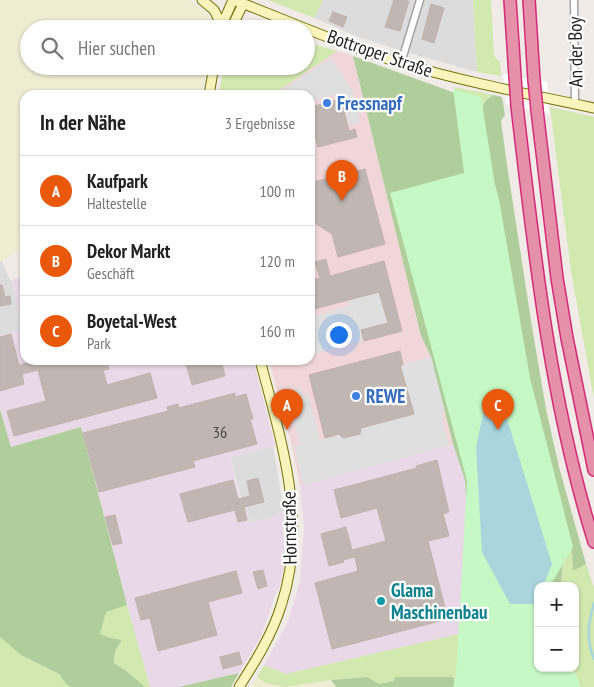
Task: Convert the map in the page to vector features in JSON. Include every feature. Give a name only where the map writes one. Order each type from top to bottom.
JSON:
[{"type":"highway","points":[[510,0],[517,106],[531,232],[554,378],[570,452],[594,542]]},
{"type":"highway","points":[[529,0],[537,110],[558,286],[566,338],[594,470]]},
{"type":"street","points":[[202,0],[214,10],[220,20]]},
{"type":"street","points":[[227,20],[233,0]]},
{"type":"street","name":"Bottroper Straße","points":[[233,0],[284,20]]},
{"type":"street","points":[[401,63],[420,0]]},
{"type":"street","name":"An der Boy","points":[[574,0],[575,104]]},
{"type":"street","points":[[231,20],[243,4]]},
{"type":"street","name":"Bottroper Straße","points":[[315,32],[401,63],[472,82],[594,108]]},
{"type":"street","points":[[210,90],[212,75]]},
{"type":"street","name":"Hornstraße","points":[[239,687],[264,645],[281,607],[288,584],[293,548],[293,519],[287,468],[261,365]]},
{"type":"shaded area","points":[[323,0],[417,0],[401,51],[351,34],[314,18]]},
{"type":"shaded area","points":[[424,0],[473,0],[477,72],[409,53]]},
{"type":"shaded area","points":[[337,51],[353,56],[421,336],[431,357],[453,444],[300,486],[292,446],[270,365],[315,365],[315,90],[279,90],[302,75],[315,75],[315,66]]},
{"type":"shaded area","points":[[331,58],[352,90],[360,122],[349,125],[340,93],[315,100],[315,90],[283,90],[305,75],[315,75],[315,69]]},
{"type":"shaded area","points":[[2,261],[11,280],[20,312],[20,330],[0,335],[0,262]]},
{"type":"shaded area","points":[[20,277],[20,314],[11,280]]},
{"type":"shaded area","points":[[379,292],[387,323],[360,330],[363,341],[315,353],[315,316],[349,306],[348,301]]},
{"type":"shaded area","points":[[20,330],[20,365],[254,365],[275,445],[230,458],[243,508],[246,507],[250,523],[270,518],[284,511],[283,536],[287,539],[286,558],[279,589],[277,590],[261,636],[239,673],[179,687],[150,687],[81,427],[11,447],[0,407],[0,335]]},
{"type":"shaded area","points":[[431,357],[444,408],[442,420],[449,445],[303,485],[294,447],[300,444],[286,392],[300,388],[302,396],[308,395],[320,440],[339,434],[343,438],[360,434],[361,428],[414,414],[400,365]]},
{"type":"shaded area","points":[[453,444],[465,480],[472,631],[286,674],[264,665],[287,624],[300,582],[304,527],[300,486]]},
{"type":"shaded area","points":[[273,446],[284,511],[270,518],[250,523],[230,457]]},
{"type":"green space","points":[[0,0],[189,0],[204,11],[210,20],[20,20],[20,75],[205,75],[202,90],[20,90],[20,250],[0,262]]},
{"type":"green space","points":[[268,0],[323,0],[314,18]]},
{"type":"green space","points":[[473,0],[491,0],[494,56],[500,62],[501,76],[477,72]]},
{"type":"green space","points":[[315,45],[337,51],[315,66]]},
{"type":"green space","points":[[353,56],[455,93],[563,557],[561,582],[542,582],[503,406],[535,582],[534,613],[526,614],[468,537],[465,480],[453,444],[431,357],[421,336]]},
{"type":"green space","points":[[223,75],[302,75],[279,90],[219,90]]},
{"type":"green space","points":[[454,87],[494,95],[483,103],[572,552],[573,571],[586,564],[594,588],[594,687],[456,687],[452,677],[396,677],[394,681],[378,684],[367,677],[330,680],[285,687],[266,683],[257,677],[264,665],[286,674],[472,631],[534,613],[534,672],[579,672],[579,582],[561,582],[563,557],[482,251]]},
{"type":"green space","points":[[453,89],[481,97],[530,378],[573,547],[552,582],[534,582],[534,672],[575,672],[581,687],[453,687],[456,676],[467,481],[390,193],[464,173]]},
{"type":"green space","points":[[494,95],[502,97],[505,115],[501,121],[507,165],[546,409],[559,467],[586,564],[573,571],[572,552],[542,453],[480,113],[488,98]]},
{"type":"green space","points":[[550,107],[594,117],[594,399],[571,271]]},
{"type":"green space","points":[[0,409],[11,447],[81,427],[127,605],[106,612],[100,634],[122,640],[117,648],[114,663],[145,687],[71,687],[66,684],[59,674],[21,655],[0,637]]},
{"type":"green space","points":[[127,605],[150,687],[145,687],[114,663],[113,657],[122,640],[100,634],[106,612]]},
{"type":"green space","points":[[0,637],[21,655],[59,674],[66,684],[71,687],[0,687]]},
{"type":"green space","points":[[239,673],[231,687],[179,687]]},
{"type":"green space","points":[[257,677],[266,683],[285,687],[250,687]]},
{"type":"green space","points":[[367,677],[379,684],[394,681],[395,677],[453,677],[456,687],[336,687],[331,680]]},
{"type":"green space","points":[[331,680],[336,687],[285,687]]},
{"type":"water","points":[[493,396],[503,406],[552,564],[545,582],[534,582],[534,604],[510,604],[482,552],[476,448],[484,409]]},
{"type":"pier","points":[[503,74],[547,82],[549,114],[506,103]]},
{"type":"building","points":[[394,0],[409,1],[400,31],[385,27]]},
{"type":"building","points":[[431,4],[444,8],[434,43],[422,39]]},
{"type":"building","points":[[333,12],[347,17],[343,27],[329,21]]},
{"type":"building","points":[[341,99],[349,131],[355,129],[357,137],[318,147],[315,135],[315,106]]},
{"type":"building","points":[[365,169],[385,244],[338,257],[332,234],[315,223],[315,182]]},
{"type":"building","points":[[326,259],[330,276],[384,261],[402,331],[364,341],[361,330],[388,323],[379,292],[315,309],[315,280],[320,278],[315,262]]},
{"type":"building","points":[[0,285],[2,285],[5,297],[10,296],[11,304],[0,306]]},
{"type":"building","points":[[11,334],[19,365],[108,365],[109,369],[103,370],[107,385],[150,373],[157,398],[14,436],[7,411],[46,401],[38,370],[22,374],[24,384],[0,391],[0,337]]},
{"type":"building","points":[[400,351],[403,365],[400,365],[414,414],[361,428],[360,434],[343,438],[339,434],[325,438],[309,375]]},
{"type":"building","points":[[186,365],[222,365],[225,376],[192,385]]},
{"type":"building","points":[[235,393],[235,397],[246,394],[257,444],[193,461],[195,467],[99,492],[83,433],[168,411],[167,407],[178,404],[179,408]]},
{"type":"building","points":[[437,460],[449,512],[443,514],[449,536],[428,541],[448,619],[332,649],[315,583],[358,571],[355,557],[329,566],[321,534],[346,527],[352,550],[386,541],[377,508],[341,518],[334,490],[417,468],[416,466]]},
{"type":"building","points":[[258,478],[264,502],[244,507],[247,520],[238,522],[235,510],[188,522],[180,494],[233,480],[238,499],[250,496],[247,481]]},
{"type":"building","points":[[115,515],[122,543],[113,545],[105,517]]},
{"type":"building","points":[[263,570],[267,586],[258,589],[253,572]]},
{"type":"building","points":[[236,571],[242,593],[208,602],[217,635],[158,651],[150,618],[141,620],[135,598]]},
{"type":"building","points":[[239,652],[242,664],[223,669],[220,657]]},
{"type":"waterway","points":[[594,603],[589,631],[591,652],[594,659]]},
{"type":"place","name":"Fressnapf","points":[[327,103]]},
{"type":"place","name":"Dekor Markt","points":[[342,201]]},
{"type":"place","name":"REWE","points":[[356,396]]},
{"type":"place","name":"Kaufpark","points":[[287,430]]},
{"type":"place","name":"Boyetal-West","points":[[498,430]]},
{"type":"place","name":"Glama Maschinenbau","points":[[381,601]]}]
